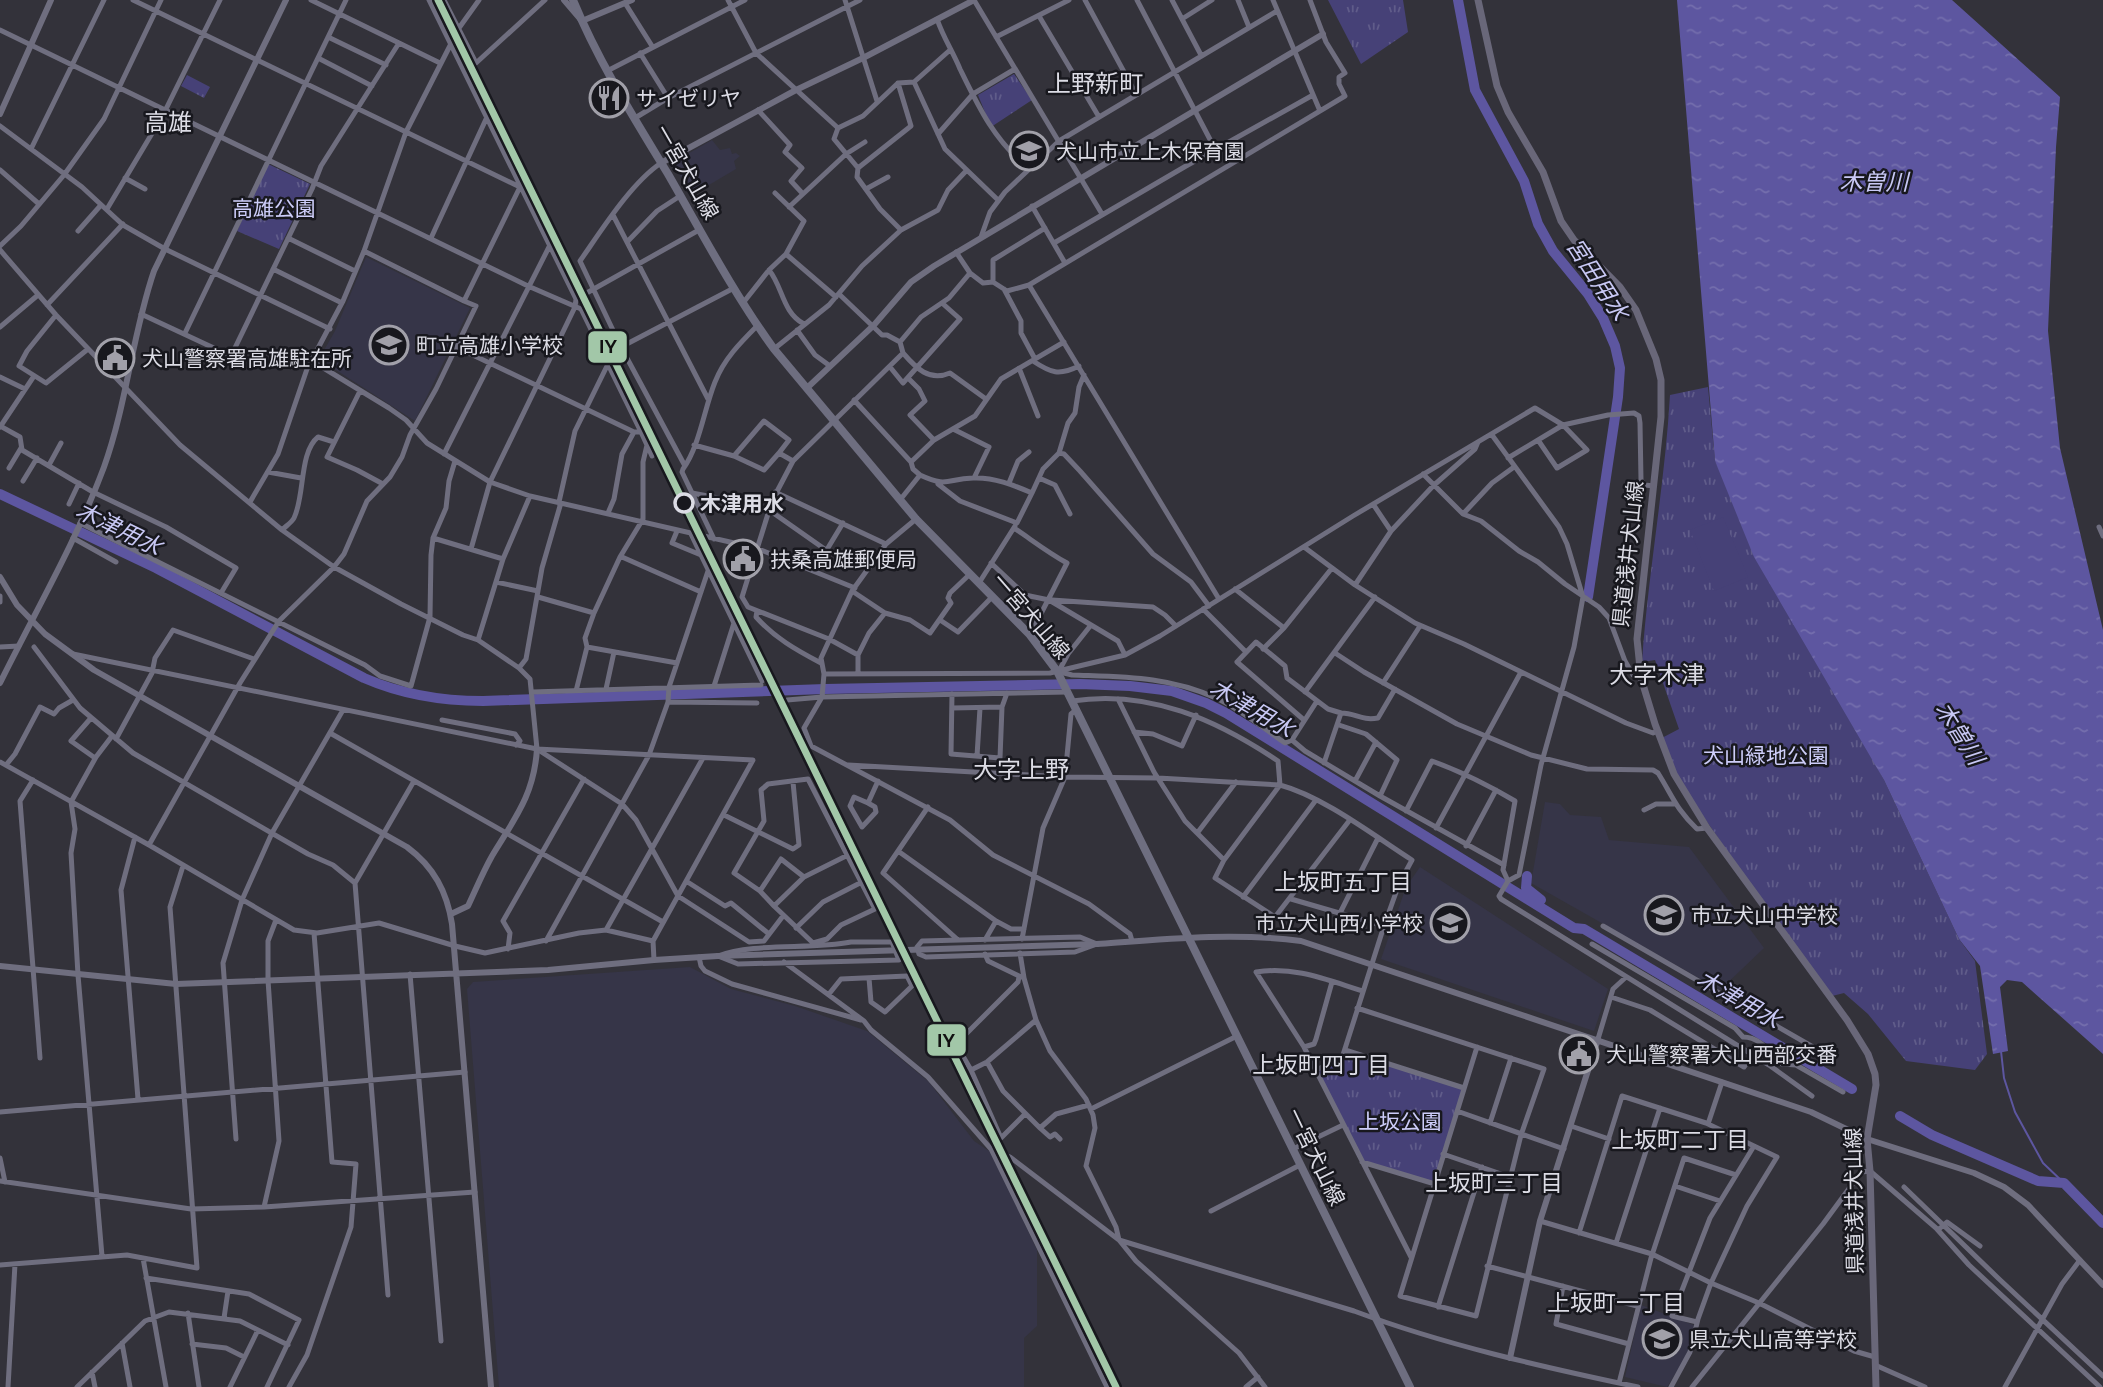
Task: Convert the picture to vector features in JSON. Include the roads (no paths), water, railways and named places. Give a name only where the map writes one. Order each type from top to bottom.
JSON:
[{"type":"main road","name":"一宮犬山線","points":[[573,0],[635,118],[757,326],[916,519],[1030,635],[1057,671],[1410,1387]]},
{"type":"main road","name":"県道浅井犬山線","points":[[1478,0],[1497,86],[1508,112],[1543,172],[1561,221],[1574,240],[1620,287],[1636,310],[1656,359],[1662,398],[1637,639],[1641,678],[1658,732],[1674,774],[1707,828],[1847,1020],[1868,1054],[1875,1074],[1876,1085],[1867,1139],[1876,1387]]},
{"type":"street","points":[[0,114],[51,0]]},
{"type":"street","points":[[31,149],[104,0]]},
{"type":"street","points":[[133,0],[520,187]]},
{"type":"street","points":[[161,0],[104,119],[64,175],[0,248],[56,315],[180,445],[282,530],[334,567],[463,635],[478,640],[519,668],[530,679],[537,749],[532,786],[491,858],[468,906],[451,914]]},
{"type":"street","points":[[78,231],[104,207],[125,178],[166,110],[220,0]]},
{"type":"street","points":[[0,683],[79,525],[104,465],[154,271],[286,0]]},
{"type":"street","points":[[311,0],[440,63]]},
{"type":"street","points":[[185,334],[346,0]]},
{"type":"street","points":[[422,0],[429,1],[576,299],[575,307],[490,482],[471,549]]},
{"type":"street","points":[[444,0],[476,63],[545,0]]},
{"type":"street","points":[[250,502],[278,454],[296,395],[342,303],[406,132],[458,28],[479,0]]},
{"type":"street","points":[[565,0],[582,21],[632,0]]},
{"type":"street","points":[[728,0],[757,52],[838,128]]},
{"type":"street","points":[[608,70],[745,0]]},
{"type":"street","points":[[635,118],[846,3],[860,0]]},
{"type":"street","points":[[685,466],[621,347],[580,261],[650,170],[661,163],[796,90],[974,0],[1102,214]]},
{"type":"street","points":[[996,37],[1069,0]]},
{"type":"street","points":[[1085,0],[1136,94]]},
{"type":"street","points":[[1137,0],[1215,149]]},
{"type":"street","points":[[1172,0],[1201,55]]},
{"type":"street","points":[[1238,0],[1249,27]]},
{"type":"street","points":[[1273,0],[1320,111]]},
{"type":"street","points":[[956,252],[970,274],[983,283],[993,282],[1007,291],[1029,285],[1345,96],[1339,84],[1339,77],[1345,73],[1323,34],[1310,0]]},
{"type":"street","points":[[1182,19],[1208,1]]},
{"type":"street","points":[[625,3],[652,46]]},
{"type":"street","points":[[846,3],[877,101]]},
{"type":"street","points":[[981,237],[990,212],[998,201],[1028,168],[1059,141],[1277,11]]},
{"type":"street","points":[[1039,16],[1099,117]]},
{"type":"street","points":[[937,19],[992,131],[1028,168]]},
{"type":"street","points":[[0,30],[528,286],[581,309],[652,456]]},
{"type":"street","points":[[807,388],[874,326],[911,282],[1032,206],[1323,34]]},
{"type":"street","points":[[328,37],[386,65]]},
{"type":"street","points":[[141,314],[231,356],[312,189],[313,181],[399,43]]},
{"type":"street","points":[[858,168],[834,139],[838,128],[863,116],[898,83],[915,82],[950,50]]},
{"type":"street","points":[[640,53],[668,98]]},
{"type":"street","points":[[318,58],[372,86]]},
{"type":"street","points":[[938,134],[973,94],[1015,69]]},
{"type":"street","points":[[915,82],[945,149],[998,201]]},
{"type":"street","points":[[898,83],[911,126],[858,168],[857,177],[880,209],[901,230]]},
{"type":"street","points":[[1054,243],[1313,95]]},
{"type":"street","points":[[758,110],[790,145],[785,152],[802,168],[790,181],[803,194]]},
{"type":"street","points":[[430,238],[487,117]]},
{"type":"street","points":[[0,126],[122,224],[214,274],[330,329]]},
{"type":"street","points":[[789,207],[846,154],[865,142]]},
{"type":"street","points":[[0,170],[39,204]]},
{"type":"street","points":[[774,349],[837,295],[862,266],[901,230],[938,210],[948,190],[966,171]]},
{"type":"street","points":[[866,189],[888,177]]},
{"type":"street","points":[[125,178],[145,189]]},
{"type":"street","points":[[464,301],[520,187]]},
{"type":"street","points":[[743,303],[769,270],[786,254],[804,221],[775,193]]},
{"type":"street","points":[[628,241],[657,211],[680,196]]},
{"type":"street","points":[[1032,206],[1065,263]]},
{"type":"street","points":[[613,215],[709,399]]},
{"type":"street","points":[[47,305],[122,224]]},
{"type":"street","points":[[993,282],[993,260],[1045,228]]},
{"type":"street","points":[[576,299],[699,230]]},
{"type":"street","points":[[288,238],[355,271]]},
{"type":"street","points":[[444,454],[549,247]]},
{"type":"street","points":[[149,845],[277,623],[344,554],[367,500],[383,484],[402,457],[410,435],[476,306],[363,251]]},
{"type":"street","points":[[786,254],[874,326],[881,335],[900,342],[903,353],[916,368],[930,376],[950,373],[986,399]]},
{"type":"street","points":[[273,269],[342,303]]},
{"type":"street","points":[[769,270],[776,278],[787,306],[796,320],[804,324]]},
{"type":"street","points":[[900,342],[921,317],[942,303],[970,274]]},
{"type":"street","points":[[1029,285],[1219,599]]},
{"type":"street","points":[[621,347],[734,288]]},
{"type":"street","points":[[1004,289],[1021,321],[1021,333],[1034,360],[1044,368],[1062,373],[1079,366]]},
{"type":"street","points":[[0,327],[38,295]]},
{"type":"street","points":[[890,367],[903,383],[960,319],[942,303]]},
{"type":"street","points":[[56,315],[27,351],[19,366],[46,383],[88,349]]},
{"type":"street","points":[[714,539],[682,472],[694,445],[715,379],[730,354],[757,326]]},
{"type":"street","points":[[797,330],[815,355],[830,366]]},
{"type":"street","points":[[911,462],[934,440],[975,416],[1001,379],[1064,342]]},
{"type":"street","points":[[456,347],[634,432],[641,432]]},
{"type":"street","points":[[858,655],[829,639],[748,607],[742,597],[775,492],[793,461],[903,353]]},
{"type":"street","points":[[312,361],[389,408],[415,429],[427,443],[490,482],[530,496],[756,548],[853,589],[885,613],[910,620],[930,633],[951,603],[948,598],[950,593],[970,574]]},
{"type":"street","points":[[519,668],[526,659],[542,568],[560,506],[575,431],[607,366]]},
{"type":"street","points":[[1018,368],[1038,416]]},
{"type":"street","points":[[979,583],[1015,526],[1043,469],[1059,453],[1068,423],[1075,413],[1084,375]]},
{"type":"street","points":[[9,468],[21,448],[20,437],[0,426],[33,376]]},
{"type":"street","points":[[0,377],[25,389]]},
{"type":"street","points":[[908,378],[919,389],[925,401],[910,415],[934,440]]},
{"type":"street","points":[[360,391],[327,457],[383,484]]},
{"type":"street","points":[[854,400],[920,475],[938,484],[960,501],[1015,526],[1043,550],[1067,563],[1030,635]]},
{"type":"street","points":[[824,674],[1032,674],[1125,655],[1535,408],[1563,425],[1587,450],[1557,468],[1538,440]]},
{"type":"street","points":[[1508,458],[1563,425],[1608,415],[1634,413],[1639,416],[1641,480],[1645,485],[1654,486]]},
{"type":"street","points":[[694,445],[734,456],[764,470],[789,440],[764,421],[734,456]]},
{"type":"street","points":[[953,429],[989,447],[974,478]]},
{"type":"street","points":[[608,513],[614,499],[622,454],[634,432]]},
{"type":"street","points":[[1492,435],[1559,527],[1583,597],[1574,647],[1543,758],[1521,872],[1508,881],[1499,896],[1588,951],[1625,978],[1752,1055],[1812,1096]]},
{"type":"street","points":[[282,530],[293,519],[302,493],[301,478],[315,439],[324,437],[334,442]]},
{"type":"street","points":[[1355,584],[1391,531],[1433,486],[1475,449],[1479,441]]},
{"type":"street","points":[[49,465],[61,443]]},
{"type":"street","points":[[576,691],[587,647],[585,638],[594,612],[641,522],[643,462],[647,445]]},
{"type":"street","points":[[21,448],[93,492],[166,527],[236,568],[221,593]]},
{"type":"street","points":[[1009,483],[1018,461],[1029,452]]},
{"type":"street","points":[[779,453],[793,461]]},
{"type":"street","points":[[1059,453],[1064,454],[1080,471],[1153,554],[1191,583],[1209,606]]},
{"type":"street","points":[[23,481],[37,458]]},
{"type":"street","points":[[79,525],[365,665],[380,676],[411,686],[430,617],[433,538],[446,508],[454,461]]},
{"type":"street","points":[[1463,514],[1492,483],[1514,467]]},
{"type":"street","points":[[268,472],[301,478]]},
{"type":"street","points":[[1423,474],[1463,514],[1481,521],[1518,551],[1543,566],[1607,614],[1625,661],[1633,675],[1641,678]]},
{"type":"street","points":[[900,500],[920,475]]},
{"type":"street","points":[[938,484],[974,478],[1009,483],[1032,493]]},
{"type":"street","points":[[1039,478],[1055,485],[1070,514]]},
{"type":"street","points":[[69,504],[79,483]]},
{"type":"street","points":[[775,492],[886,544]]},
{"type":"street","points":[[692,493],[738,502]]},
{"type":"street","points":[[478,640],[503,559],[530,496]]},
{"type":"street","points":[[1373,504],[1391,531]]},
{"type":"street","points":[[769,510],[826,550]]},
{"type":"street","points":[[916,519],[886,544],[853,589],[829,639],[821,658],[824,674],[822,696],[804,731],[811,746],[950,820],[993,855],[1089,904],[1130,934],[1132,941]]},
{"type":"street","points":[[814,571],[843,523]]},
{"type":"street","points":[[2099,527],[2103,536]]},
{"type":"street","points":[[677,531],[672,543],[701,555]]},
{"type":"street","points":[[532,692],[761,683],[691,534]]},
{"type":"street","points":[[73,537],[116,562]]},
{"type":"street","points":[[433,538],[503,559]]},
{"type":"street","points":[[1304,547],[1420,626],[1626,723],[1653,733],[1658,732]]},
{"type":"street","points":[[621,557],[701,592]]},
{"type":"street","points":[[991,563],[1025,595],[1049,600],[1153,607],[1176,626]]},
{"type":"street","points":[[1263,649],[1284,628],[1332,568]]},
{"type":"street","points":[[546,941],[649,755],[708,571]]},
{"type":"street","points":[[0,577],[17,605],[70,653],[407,847],[426,863],[442,887],[451,914],[455,946],[491,1387]]},
{"type":"street","points":[[496,582],[594,612]]},
{"type":"street","points":[[1235,589],[1284,628]]},
{"type":"street","points":[[0,596],[0,602]]},
{"type":"street","points":[[940,620],[958,632],[992,597]]},
{"type":"street","points":[[1305,692],[1375,597]]},
{"type":"street","points":[[1049,600],[1118,641],[1125,655]]},
{"type":"street","points":[[1203,610],[1245,651]]},
{"type":"street","points":[[757,611],[756,617],[770,632],[787,645],[821,663]]},
{"type":"street","points":[[858,674],[858,655],[869,633],[885,613]]},
{"type":"street","points":[[714,686],[734,623]]},
{"type":"street","points":[[1057,671],[1091,625]]},
{"type":"street","points":[[1383,683],[1420,626]]},
{"type":"street","points":[[102,1256],[78,975],[71,853],[75,829],[71,802],[95,758],[114,737],[152,671],[155,658],[173,631],[254,659]]},
{"type":"street","points":[[1304,720],[1237,662],[1255,642],[1285,666],[1287,678],[1328,709],[1366,720],[1378,718],[1395,689]]},
{"type":"street","points":[[0,647],[19,646]]},
{"type":"street","points":[[34,647],[73,700],[133,753],[272,834],[333,865],[355,883]]},
{"type":"street","points":[[587,647],[677,663]]},
{"type":"street","points":[[606,689],[614,652]]},
{"type":"street","points":[[70,653],[537,749],[753,760],[653,941],[654,960]]},
{"type":"street","points":[[1335,653],[1445,718],[1543,758],[1587,769],[1653,770],[1658,773],[1674,804],[1697,829],[1707,828]]},
{"type":"street","points":[[1057,671],[1072,675],[1150,678],[1187,687],[1218,699],[1285,743],[1292,740],[1317,701]]},
{"type":"street","points":[[1436,828],[1521,672]]},
{"type":"street","points":[[787,700],[822,696],[1068,692]]},
{"type":"street","points":[[952,694],[951,754],[1000,758],[1002,708],[1007,693]]},
{"type":"street","points":[[1118,699],[1158,778],[1185,821],[1199,832],[1224,860]]},
{"type":"street","points":[[1022,939],[1043,828],[1065,778],[1074,705],[1118,699],[1168,705],[1224,729],[1278,761],[1280,785],[1224,860],[1215,878],[1275,918],[1349,821]]},
{"type":"street","points":[[73,700],[59,708],[54,715],[40,707],[15,754],[3,763],[293,930],[314,933],[379,923],[485,953],[606,930],[653,941]]},
{"type":"street","points":[[668,701],[757,703]]},
{"type":"street","points":[[952,708],[1002,708]]},
{"type":"street","points":[[976,756],[980,708]]},
{"type":"street","points":[[236,1139],[223,963],[242,900],[272,834],[342,710]]},
{"type":"street","points":[[1324,762],[1342,713]]},
{"type":"street","points":[[1134,732],[1153,734],[1182,746],[1196,715]]},
{"type":"street","points":[[91,718],[71,741],[95,758]]},
{"type":"street","points":[[442,720],[516,734],[520,741],[516,745]]},
{"type":"street","points":[[1339,725],[1366,734],[1397,760],[1380,796]]},
{"type":"street","points":[[330,733],[663,922]]},
{"type":"street","points":[[1292,740],[1355,781],[1502,868],[1508,881]]},
{"type":"street","points":[[1355,781],[1376,742]]},
{"type":"street","points":[[537,749],[622,804],[636,820],[678,896],[749,942],[764,941],[783,916]]},
{"type":"street","points":[[606,930],[703,758]]},
{"type":"street","points":[[1406,811],[1432,761],[1465,773],[1515,801],[1502,868]]},
{"type":"street","points":[[848,765],[1065,778],[1109,776],[1280,785],[1299,790],[1412,860],[1399,884],[1384,926],[1342,1058],[1316,1070]]},
{"type":"street","points":[[508,949],[510,933],[503,921],[584,779]]},
{"type":"street","points":[[808,779],[875,909],[841,925],[827,939],[813,945],[760,891],[734,873],[764,821],[761,790],[768,784],[808,779]]},
{"type":"street","points":[[33,780],[20,801],[40,1058]]},
{"type":"street","points":[[868,803],[878,780]]},
{"type":"street","points":[[388,1295],[355,883],[414,781]]},
{"type":"street","points":[[724,815],[793,849],[799,845],[793,782]]},
{"type":"street","points":[[1199,832],[1236,782]]},
{"type":"street","points":[[1466,846],[1496,790]]},
{"type":"street","points":[[854,797],[868,803],[875,807],[876,812],[862,827],[850,806],[854,797]]},
{"type":"street","points":[[1243,897],[1316,800]]},
{"type":"street","points":[[1644,810],[1656,804],[1674,804]]},
{"type":"street","points":[[928,807],[883,873],[956,935],[957,939]]},
{"type":"street","points":[[135,837],[121,890],[138,1099]]},
{"type":"street","points":[[1340,914],[1378,838]]},
{"type":"street","points":[[898,851],[996,921],[1011,929],[1024,929]]},
{"type":"street","points":[[774,906],[804,877],[846,856]]},
{"type":"street","points":[[760,891],[780,859],[804,877]]},
{"type":"street","points":[[0,1265],[127,1255],[197,1268],[170,907],[183,866]]},
{"type":"street","points":[[686,881],[725,906],[731,903],[769,934]]},
{"type":"street","points":[[796,928],[823,902],[860,883]]},
{"type":"street","points":[[1291,899],[1384,926]]},
{"type":"street","points":[[264,1207],[279,1141],[268,980],[268,941],[276,920]]},
{"type":"street","points":[[985,940],[996,921]]},
{"type":"street","points":[[1603,926],[1820,1051]]},
{"type":"street","points":[[289,1387],[307,1355],[351,1227],[356,1164],[332,1162],[314,933]]},
{"type":"street","points":[[1080,937],[1097,944],[1075,952],[926,957],[919,954],[918,947],[922,941],[957,939],[1080,937]]},
{"type":"street","points":[[0,966],[176,984],[223,984],[548,970],[718,956],[1097,944],[1190,938],[1281,938],[1301,941],[1811,1112],[1867,1139],[1973,1173],[2004,1187],[2028,1205],[2103,1285]]},
{"type":"street","points":[[718,956],[732,951],[892,942],[899,960],[819,960],[812,971]]},
{"type":"street","points":[[1592,944],[1735,1028],[1743,1037],[1768,1048],[1782,1064],[1796,1065],[1843,1092]]},
{"type":"street","points":[[1020,953],[1021,978],[1050,1051],[1090,1107],[1095,1128],[1086,1166],[1116,1227],[1119,1240]]},
{"type":"street","points":[[985,954],[988,961],[1021,978]]},
{"type":"street","points":[[718,956],[738,964],[784,962],[812,971],[829,994],[928,1077],[991,1149],[1107,1387]]},
{"type":"street","points":[[699,957],[705,971],[732,984],[864,1021]]},
{"type":"street","points":[[784,962],[812,971]]},
{"type":"street","points":[[1363,991],[1278,969],[1256,972],[1304,1047],[1411,1257]]},
{"type":"street","points":[[410,974],[441,1341]]},
{"type":"street","points":[[829,994],[841,979],[907,976],[912,986],[886,1012],[871,1002],[869,978]]},
{"type":"street","points":[[1021,978],[956,1044],[971,1070],[1001,1138],[1025,1114]]},
{"type":"street","points":[[1510,1358],[1540,1221],[1611,997],[1617,984],[1625,978]]},
{"type":"street","points":[[1304,1047],[1314,1044],[1332,982]]},
{"type":"street","points":[[1611,997],[1650,1010],[1744,1067],[1752,1055]]},
{"type":"street","points":[[1357,1008],[1511,1058],[1544,1069],[1521,1135],[1476,1316],[1400,1296],[1477,1047]]},
{"type":"street","points":[[971,1070],[987,1062],[1036,1020]]},
{"type":"street","points":[[1040,1128],[1056,1114],[1090,1107],[1237,1036]]},
{"type":"street","points":[[1345,1050],[1464,1088]]},
{"type":"street","points":[[1490,1124],[1511,1058]]},
{"type":"street","points":[[987,1062],[1003,1091],[1049,1137],[1055,1134],[1060,1139]]},
{"type":"street","points":[[0,1112],[465,1072]]},
{"type":"street","points":[[1708,1124],[1722,1082]]},
{"type":"street","points":[[1579,1233],[1622,1096],[1708,1124],[1777,1157],[1753,1195],[1711,1283],[1690,1352],[1671,1387]]},
{"type":"street","points":[[1616,1243],[1660,1108]]},
{"type":"street","points":[[1457,1111],[1564,1149]]},
{"type":"street","points":[[1293,1149],[1343,1125]]},
{"type":"street","points":[[1571,1126],[1609,1139]]},
{"type":"street","points":[[1698,1322],[1672,1316],[1710,1218],[1754,1146]]},
{"type":"street","points":[[991,1149],[1010,1157],[1119,1240],[1136,1261],[1239,1353],[1265,1387]]},
{"type":"street","points":[[1443,1154],[1510,1177]]},
{"type":"street","points":[[0,1158],[2,1182],[191,1209],[264,1207],[475,1192]]},
{"type":"street","points":[[1619,1383],[1652,1254],[1685,1158],[1736,1175]]},
{"type":"street","points":[[1362,1162],[1434,1184]]},
{"type":"street","points":[[1211,1210],[1300,1165]]},
{"type":"street","points":[[1438,1307],[1482,1167]]},
{"type":"street","points":[[1692,1387],[1859,1175],[1870,1171],[1938,1230],[1969,1265],[2097,1386],[2103,1376],[1904,1186]]},
{"type":"street","points":[[1675,1186],[1720,1201]]},
{"type":"street","points":[[1540,1221],[1652,1254],[1759,1303],[1926,1387]]},
{"type":"street","points":[[1938,1230],[1947,1222],[1980,1246]]},
{"type":"street","points":[[1119,1240],[1510,1358],[1638,1387]]},
{"type":"street","points":[[143,1258],[166,1387]]},
{"type":"street","points":[[2005,1387],[2042,1319],[2080,1260]]},
{"type":"street","points":[[8,1387],[15,1264]]},
{"type":"street","points":[[1487,1266],[1637,1306]]},
{"type":"street","points":[[146,1278],[249,1294],[299,1320],[267,1387]]},
{"type":"street","points":[[1563,1286],[1556,1324],[1629,1344]]},
{"type":"street","points":[[224,1318],[228,1290]]},
{"type":"street","points":[[76,1387],[145,1321],[169,1312],[240,1321],[288,1345]]},
{"type":"street","points":[[188,1313],[199,1387]]},
{"type":"street","points":[[230,1387],[258,1329]]},
{"type":"street","points":[[122,1343],[130,1387]]},
{"type":"street","points":[[192,1344],[226,1348],[244,1357]]},
{"type":"street","points":[[92,1372],[95,1387]]},
{"type":"street","points":[[1246,1387],[1258,1377]]},
{"type":"street","points":[[1599,1387],[1601,1379]]},
{"type":"water","name":"木曽川","points":[[1677,0],[1952,0],[2060,97],[2048,331],[2060,448],[2103,630],[2103,1054],[2022,982],[2007,980],[2000,987],[2008,1051],[1993,1054],[1980,966],[1959,939],[1884,780],[1754,557],[1715,461]]},
{"type":"waterway","name":"宮田用水","points":[[1458,0],[1475,90],[1524,181],[1538,224],[1553,251],[1588,294],[1603,318],[1615,346],[1620,368],[1588,597]]},
{"type":"waterway","name":"木津用水","points":[[0,494],[156,568],[364,678],[422,696],[483,701],[825,689],[1080,684],[1172,691],[1226,713],[1574,928],[1584,929],[1852,1089]]},
{"type":"waterway","name":"宮田用水","points":[[1527,876],[1526,888],[1541,900]]},
{"type":"waterway","points":[[2001,1051],[2004,1078],[2015,1112],[2043,1163],[2064,1183]]},
{"type":"waterway","name":"木津用水","points":[[1900,1116],[1932,1135],[2038,1181],[2064,1183],[2103,1223]]},
{"type":"place","name":"サイゼリヤ","points":[[609,98]]},
{"type":"place","name":"犬山市立上木保育園","points":[[1029,151]]},
{"type":"place","name":"町立高雄小学校","points":[[389,345]]},
{"type":"place","name":"犬山警察署高雄駐在所","points":[[115,358]]},
{"type":"place","name":"木津用水","points":[[684,503]]},
{"type":"place","name":"扶桑高雄郵便局","points":[[743,559]]},
{"type":"place","name":"市立犬山中学校","points":[[1664,915]]},
{"type":"place","name":"市立犬山西小学校","points":[[1450,923]]},
{"type":"place","name":"犬山警察署犬山西部交番","points":[[1579,1054]]},
{"type":"place","name":"県立犬山高等学校","points":[[1662,1339]]},
{"type":"district","name":"上野新町","points":[[1095,83]]},
{"type":"district","name":"高雄","points":[[168,122]]},
{"type":"district","name":"大字木津","points":[[1657,674]]},
{"type":"district","name":"大字上野","points":[[1021,769]]},
{"type":"district","name":"上坂町五丁目","points":[[1343,881]]},
{"type":"district","name":"上坂町四丁目","points":[[1321,1064]]},
{"type":"district","name":"上坂町二丁目","points":[[1680,1139]]},
{"type":"district","name":"上坂町三丁目","points":[[1494,1182]]},
{"type":"district","name":"上坂町一丁目","points":[[1616,1302]]},
{"type":"park label","name":"高雄公園","points":[[274,208]]},
{"type":"park label","name":"犬山緑地公園","points":[[1766,755]]},
{"type":"park label","name":"上坂公園","points":[[1400,1121]]}]
